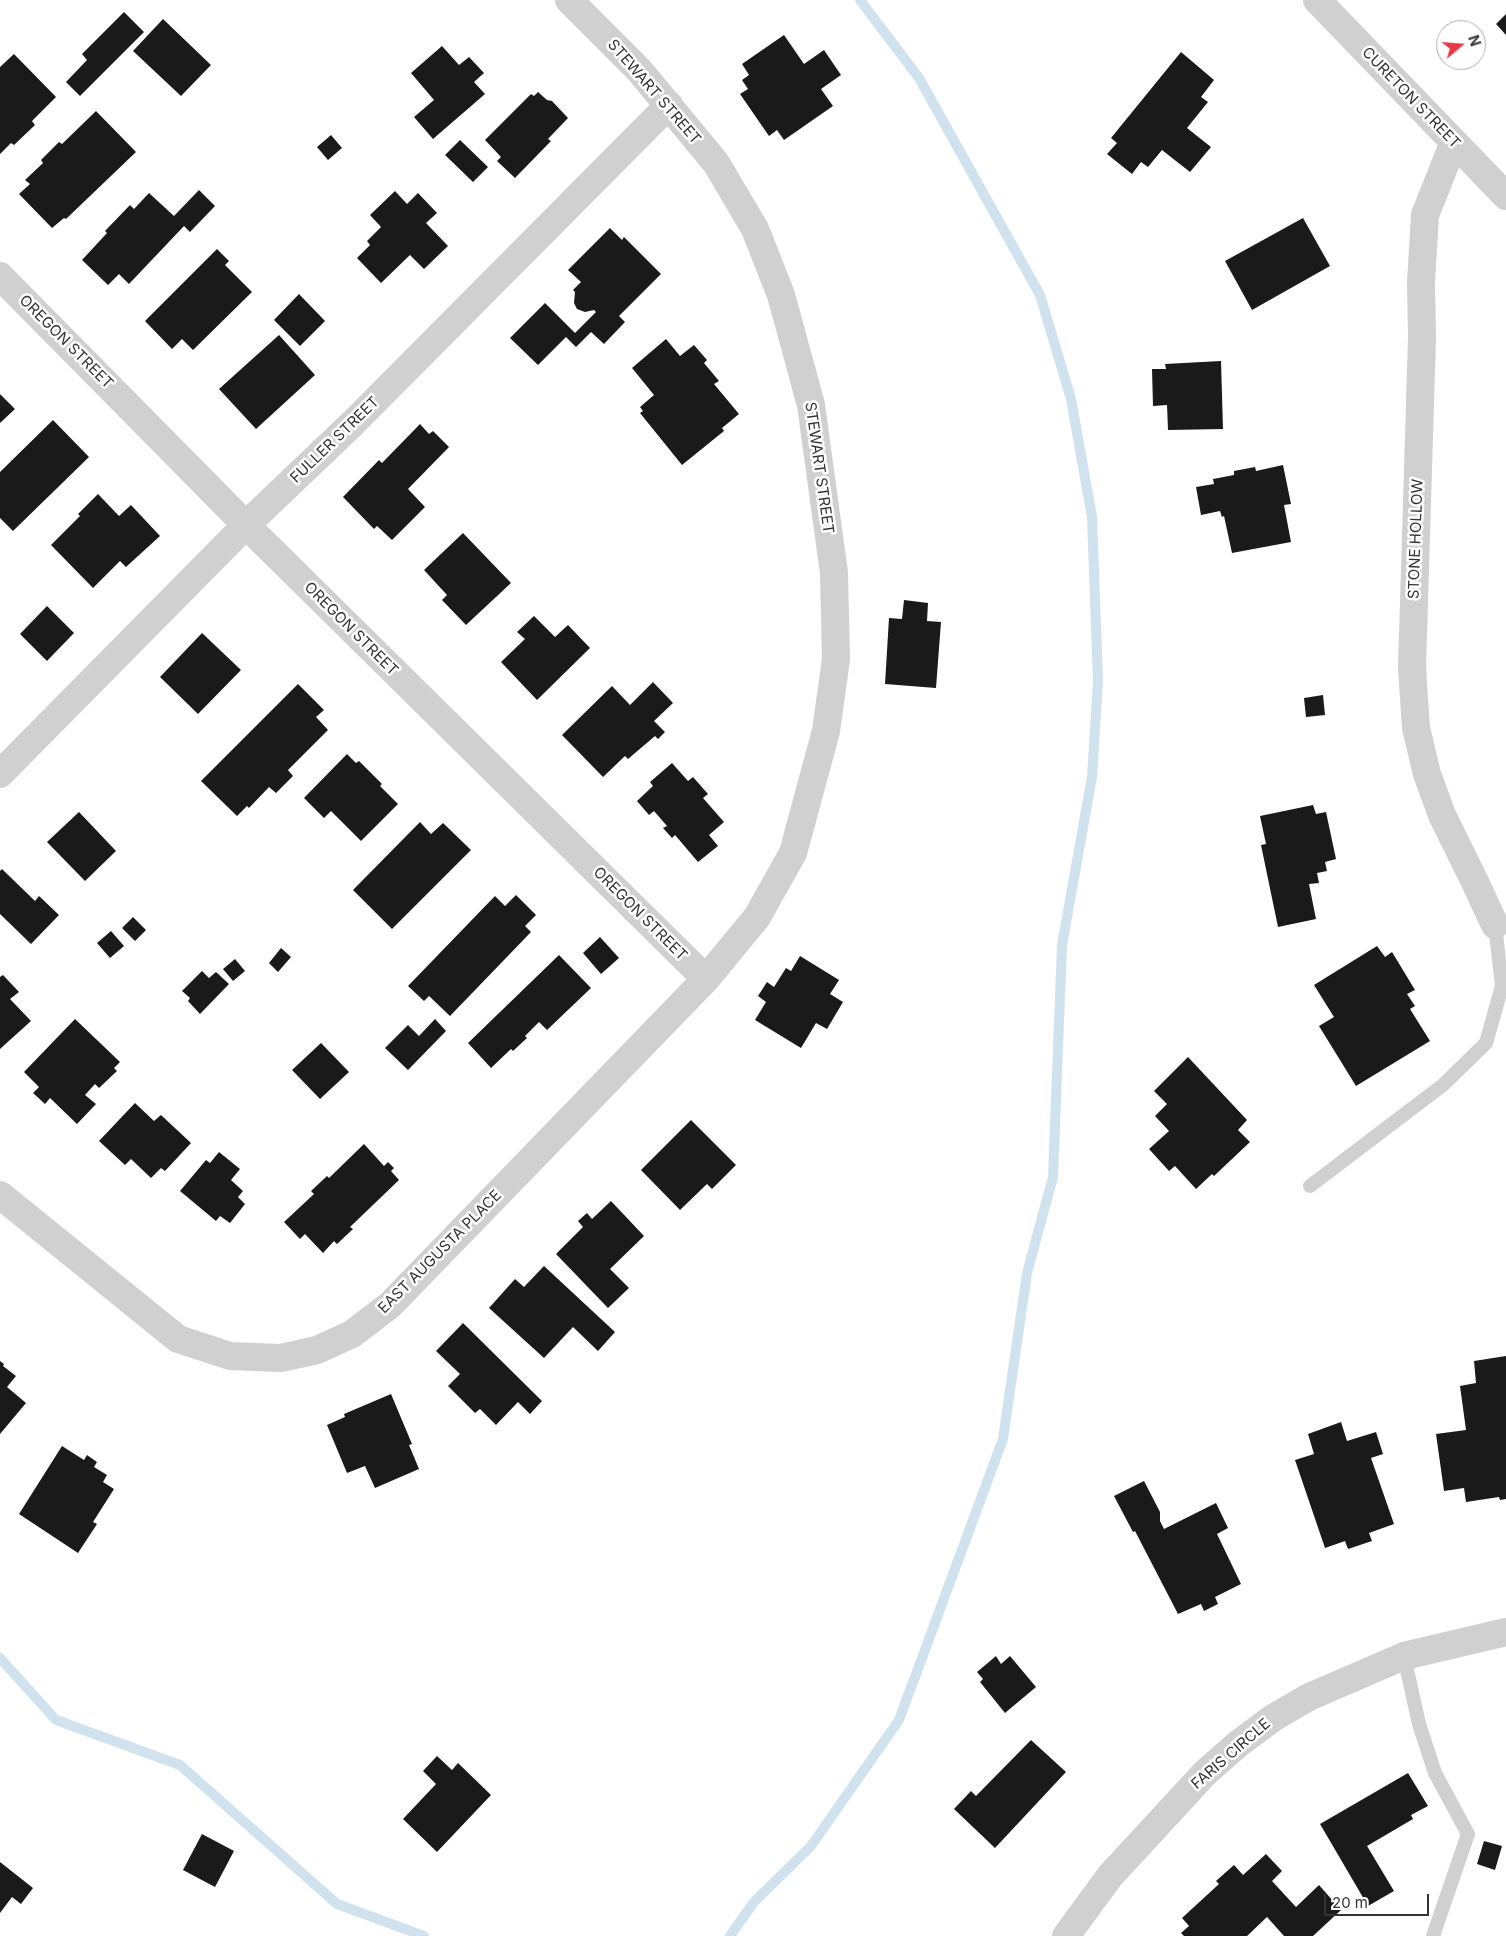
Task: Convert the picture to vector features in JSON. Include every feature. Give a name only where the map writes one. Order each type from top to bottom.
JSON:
[{"type":"street","name":"STEWART STREET","points":[[569,0],[638,70],[716,163],[755,229],[780,295],[811,405],[834,572],[836,659],[826,731],[793,853],[757,917],[706,980]]},
{"type":"street","name":"CURETON STREET","points":[[1316,0],[1506,196]]},
{"type":"street","name":"FULLER STREET","points":[[0,774],[246,525],[354,422],[669,105]]},
{"type":"street","name":"STONE HOLLOW","points":[[1454,142],[1425,215],[1421,282],[1422,337],[1412,668],[1416,728],[1427,774],[1442,815],[1476,882],[1494,925]]},
{"type":"street","name":"OREGON STREET","points":[[0,276],[246,525],[706,980]]},
{"type":"street","name":"EAST AUGUSTA PLACE","points":[[0,1195],[178,1339],[230,1356],[281,1358],[317,1350],[352,1334],[390,1305],[706,980]]},
{"type":"street","name":"FARIS CIRCLE","points":[[1066,1936],[1110,1876],[1205,1773],[1238,1744],[1273,1718],[1309,1697],[1404,1656],[1506,1632]]},
{"type":"lane","points":[[1310,1186],[1444,1085],[1486,1043],[1502,986],[1494,925]]},
{"type":"lane","points":[[1404,1656],[1419,1724],[1436,1773],[1468,1834],[1433,1936]]},
{"type":"building","points":[[124,12],[144,32],[80,96],[66,82],[87,60],[82,54]]},
{"type":"building","points":[[1506,14],[1506,35],[1496,24]]},
{"type":"building","points":[[163,19],[211,65],[181,96],[133,51]]},
{"type":"building","points":[[784,35],[804,64],[824,50],[841,75],[821,89],[833,106],[784,140],[777,130],[769,136],[740,94],[748,89],[742,80],[749,75],[742,64]]},
{"type":"building","points":[[442,46],[459,65],[469,57],[484,73],[474,82],[485,94],[433,139],[414,117],[434,100],[411,73]]},
{"type":"building","points":[[1181,52],[1214,80],[1201,97],[1208,102],[1187,128],[1211,147],[1190,172],[1162,150],[1148,167],[1141,162],[1132,174],[1107,154],[1117,143],[1111,138]]},
{"type":"building","points":[[14,54],[56,97],[32,121],[35,125],[14,145],[11,143],[0,154],[0,67]]},
{"type":"building","points":[[538,92],[547,100],[552,101],[568,118],[548,139],[551,141],[515,178],[497,161],[501,157],[485,140],[531,94],[534,96]]},
{"type":"building","points":[[96,111],[136,152],[66,219],[64,218],[52,228],[19,194],[30,184],[25,180],[43,163],[41,160],[59,142],[62,144]]},
{"type":"building","points":[[331,135],[342,148],[328,160],[317,147]]},
{"type":"building","points":[[460,140],[488,167],[473,182],[445,155]]},
{"type":"building","points":[[199,190],[215,206],[190,232],[184,226],[129,284],[119,274],[108,285],[82,260],[107,233],[105,231],[130,205],[134,209],[149,193],[174,216]]},
{"type":"building","points":[[395,191],[407,204],[418,193],[437,213],[426,223],[448,246],[424,269],[410,255],[381,283],[357,258],[370,245],[367,241],[381,227],[370,215]]},
{"type":"building","points":[[1303,218],[1330,266],[1252,310],[1225,261]]},
{"type":"building","points":[[610,228],[622,240],[624,237],[661,274],[619,316],[625,322],[604,344],[591,332],[576,347],[566,337],[538,365],[510,338],[545,303],[575,333],[596,312],[594,310],[585,312],[577,309],[574,303],[575,292],[573,290],[581,282],[568,270]]},
{"type":"building","points":[[217,249],[229,261],[225,265],[252,292],[193,350],[182,339],[172,349],[145,321]]},
{"type":"building","points":[[299,294],[325,321],[300,346],[274,320]]},
{"type":"building","points":[[279,335],[315,375],[256,429],[219,389]]},
{"type":"building","points":[[666,339],[680,356],[694,345],[707,360],[704,363],[719,381],[714,384],[739,414],[722,428],[724,431],[682,465],[640,413],[643,411],[640,407],[654,395],[632,368]]},
{"type":"building","points":[[1221,361],[1223,429],[1168,430],[1167,405],[1153,406],[1152,369],[1166,369],[1165,364]]},
{"type":"building","points":[[0,394],[15,409],[0,423]]},
{"type":"building","points":[[53,420],[89,457],[13,531],[0,518],[0,472]]},
{"type":"building","points":[[420,424],[429,434],[433,431],[449,447],[408,489],[425,507],[392,540],[377,526],[374,529],[343,497],[379,460],[382,463]]},
{"type":"building","points":[[1283,465],[1291,504],[1284,505],[1291,542],[1232,553],[1224,516],[1222,517],[1220,511],[1201,515],[1196,487],[1214,484],[1213,479],[1234,475],[1234,471],[1255,467],[1256,471]]},
{"type":"building","points":[[98,494],[119,516],[131,505],[160,536],[126,567],[120,561],[93,588],[51,545],[80,516],[78,514]]},
{"type":"building","points":[[463,533],[511,583],[466,625],[442,600],[447,595],[424,570]]},
{"type":"building","points":[[904,600],[928,603],[927,621],[941,622],[936,688],[885,684],[889,618],[902,619]]},
{"type":"building","points":[[47,606],[74,633],[47,661],[20,634]]},
{"type":"building","points":[[534,616],[555,637],[568,625],[590,648],[537,700],[501,662],[525,639],[517,632]]},
{"type":"building","points":[[202,633],[241,670],[198,714],[160,677]]},
{"type":"building","points":[[653,682],[673,703],[654,721],[665,732],[658,739],[655,736],[628,759],[625,756],[603,777],[562,735],[612,686],[630,705]]},
{"type":"building","points":[[298,684],[324,710],[316,717],[328,730],[288,770],[293,776],[276,793],[269,787],[249,808],[247,806],[237,816],[201,781]]},
{"type":"building","points":[[1323,695],[1325,715],[1306,717],[1304,698]]},
{"type":"building","points":[[347,754],[356,763],[359,761],[382,784],[380,786],[398,804],[361,841],[331,811],[324,818],[304,798]]},
{"type":"building","points":[[672,763],[688,781],[693,777],[708,794],[703,798],[724,822],[709,835],[718,846],[698,862],[675,835],[672,838],[663,828],[667,826],[654,811],[649,815],[637,801],[653,786],[650,782]]},
{"type":"building","points":[[1313,805],[1316,814],[1326,812],[1336,859],[1325,862],[1327,871],[1317,873],[1319,883],[1309,884],[1316,919],[1278,927],[1261,845],[1266,844],[1260,816]]},
{"type":"building","points":[[79,812],[116,851],[85,881],[47,842]]},
{"type":"building","points":[[420,822],[431,834],[443,823],[471,850],[392,929],[353,890]]},
{"type":"building","points":[[2,869],[35,901],[39,896],[59,915],[31,944],[0,914],[0,871]]},
{"type":"building","points":[[516,895],[536,915],[525,926],[531,932],[450,1016],[429,996],[424,1001],[408,986],[495,896],[505,906]]},
{"type":"building","points":[[133,917],[146,930],[135,941],[122,928]]},
{"type":"building","points":[[111,931],[124,946],[110,958],[97,943]]},
{"type":"building","points":[[600,937],[619,958],[601,974],[583,953]]},
{"type":"building","points":[[1377,946],[1385,957],[1392,952],[1415,990],[1407,994],[1415,1006],[1410,1009],[1430,1041],[1356,1086],[1319,1026],[1334,1017],[1314,985]]},
{"type":"building","points":[[281,948],[291,957],[278,972],[269,963]]},
{"type":"building","points":[[559,955],[591,988],[547,1030],[539,1022],[525,1036],[527,1038],[513,1051],[511,1049],[491,1068],[468,1043]]},
{"type":"building","points":[[800,956],[839,980],[830,994],[843,1002],[827,1029],[816,1023],[801,1048],[755,1020],[766,1002],[758,996],[767,982],[774,987],[786,968],[791,971]]},
{"type":"building","points":[[235,959],[245,971],[233,981],[223,969]]},
{"type":"building","points":[[202,971],[209,978],[216,972],[229,984],[200,1014],[188,1001],[190,998],[182,991]]},
{"type":"building","points":[[3,975],[19,992],[10,999],[31,1021],[0,1049],[0,977]]},
{"type":"building","points":[[75,1019],[120,1062],[114,1068],[117,1071],[99,1088],[95,1084],[85,1095],[96,1104],[77,1124],[50,1098],[45,1104],[33,1093],[39,1087],[24,1072]]},
{"type":"building","points":[[435,1019],[446,1031],[408,1070],[385,1048],[408,1025],[419,1036]]},
{"type":"building","points":[[321,1043],[349,1072],[320,1099],[292,1070]]},
{"type":"building","points":[[1188,1057],[1247,1120],[1238,1130],[1250,1142],[1214,1176],[1212,1174],[1196,1189],[1175,1166],[1169,1171],[1149,1149],[1169,1131],[1155,1116],[1167,1104],[1154,1091]]},
{"type":"building","points":[[135,1103],[154,1121],[161,1115],[191,1143],[165,1171],[161,1168],[151,1178],[131,1159],[125,1165],[99,1141]]},
{"type":"building","points":[[691,1120],[736,1165],[712,1189],[707,1184],[680,1210],[641,1170]]},
{"type":"building","points":[[364,1144],[384,1166],[388,1162],[394,1168],[391,1171],[399,1180],[350,1227],[353,1229],[337,1244],[334,1241],[323,1253],[305,1234],[300,1239],[284,1222],[314,1194],[311,1191],[327,1176],[329,1178]]},
{"type":"building","points":[[219,1152],[240,1169],[231,1180],[243,1191],[238,1197],[245,1204],[230,1223],[220,1216],[216,1221],[180,1191],[206,1160],[210,1163]]},
{"type":"building","points":[[611,1201],[644,1236],[610,1269],[629,1288],[608,1308],[556,1254],[583,1227],[578,1221],[587,1213],[592,1219]]},
{"type":"building","points":[[544,1266],[615,1332],[598,1351],[573,1327],[544,1358],[489,1308],[515,1279],[524,1287]]},
{"type":"building","points":[[463,1323],[542,1401],[530,1414],[518,1402],[496,1425],[480,1409],[475,1413],[448,1386],[460,1374],[436,1351]]},
{"type":"building","points":[[1506,1356],[1506,1499],[1500,1500],[1499,1497],[1466,1502],[1464,1488],[1444,1491],[1436,1434],[1466,1430],[1460,1386],[1476,1383],[1474,1361]]},
{"type":"building","points":[[0,1361],[4,1364],[3,1366],[16,1376],[7,1387],[26,1403],[0,1434]]},
{"type":"building","points":[[391,1394],[412,1444],[409,1445],[419,1469],[375,1488],[365,1466],[347,1473],[327,1425],[345,1417],[344,1414]]},
{"type":"building","points":[[1341,1422],[1347,1441],[1376,1432],[1383,1454],[1371,1458],[1394,1524],[1369,1533],[1372,1541],[1348,1549],[1345,1541],[1325,1548],[1295,1460],[1314,1454],[1308,1434]]},
{"type":"building","points":[[62,1446],[84,1460],[87,1455],[97,1462],[94,1467],[107,1475],[103,1482],[114,1489],[93,1522],[97,1524],[78,1553],[19,1514]]},
{"type":"building","points":[[1144,1481],[1160,1512],[1160,1521],[1164,1529],[1216,1503],[1228,1528],[1217,1534],[1241,1584],[1215,1597],[1218,1604],[1204,1611],[1201,1604],[1178,1614],[1135,1531],[1133,1532],[1114,1496]]},
{"type":"building","points":[[996,1656],[1001,1664],[1010,1656],[1036,1687],[1005,1713],[980,1682],[983,1679],[977,1672]]},
{"type":"building","points":[[1031,1740],[1066,1772],[995,1848],[954,1809],[971,1791],[976,1796]]},
{"type":"building","points":[[437,1756],[452,1770],[458,1763],[491,1795],[437,1852],[403,1819],[436,1784],[423,1771]]},
{"type":"building","points":[[1408,1773],[1428,1806],[1411,1815],[1413,1819],[1367,1846],[1394,1891],[1368,1906],[1320,1824]]},
{"type":"building","points":[[202,1834],[234,1851],[215,1887],[183,1870]]},
{"type":"building","points":[[1484,1841],[1502,1846],[1495,1870],[1477,1864]]},
{"type":"building","points":[[1266,1854],[1282,1871],[1272,1881],[1296,1907],[1319,1885],[1341,1910],[1313,1936],[1284,1936],[1267,1917],[1247,1936],[1184,1936],[1181,1933],[1189,1926],[1182,1918],[1219,1884],[1216,1881],[1234,1865],[1243,1875]]},
{"type":"building","points":[[0,1862],[33,1888],[21,1904],[12,1897],[0,1913]]},
{"type":"waterway","points":[[730,1936],[754,1902],[811,1846],[899,1720],[1003,1439],[1027,1273],[1053,1177],[1062,945],[1092,777],[1098,681],[1092,517],[1071,399],[1040,295],[919,78],[860,0]]},
{"type":"waterway","points":[[0,1658],[56,1720],[180,1765],[337,1904],[424,1936]]}]
